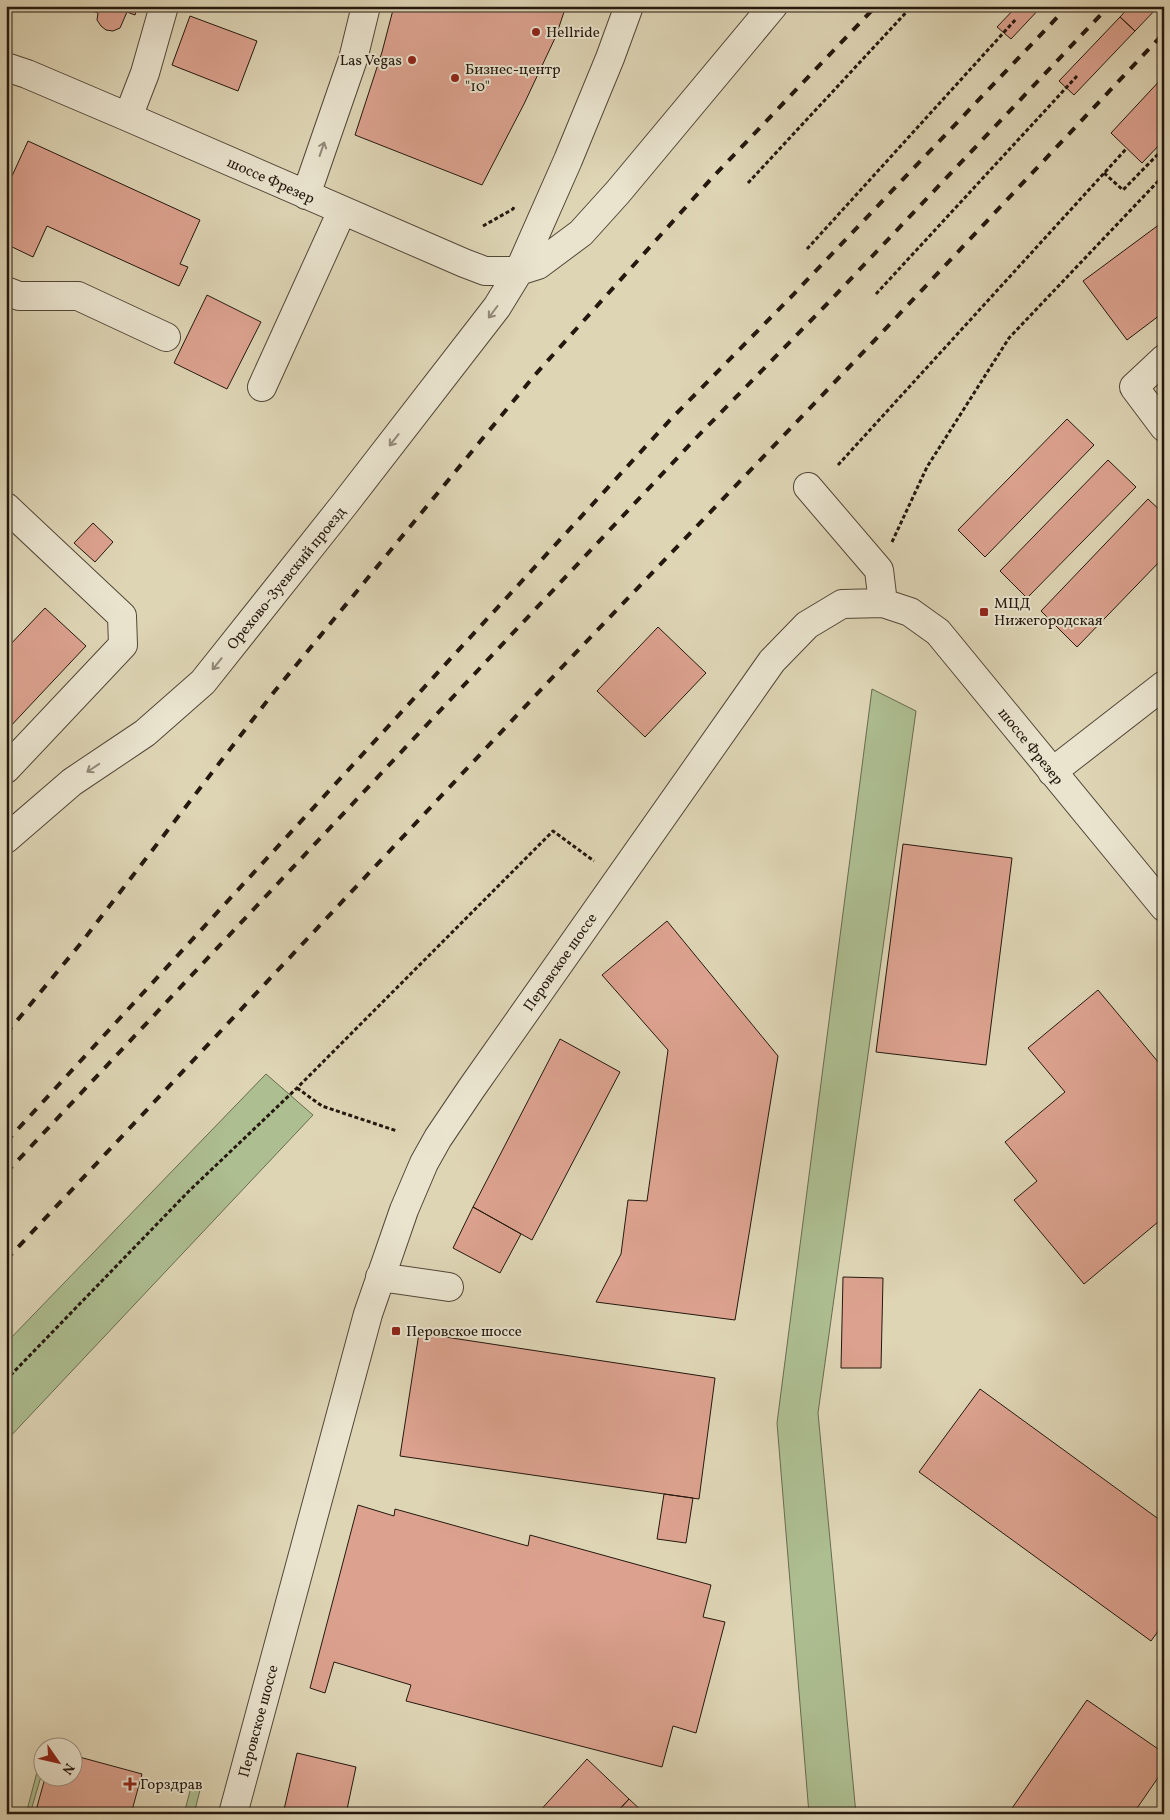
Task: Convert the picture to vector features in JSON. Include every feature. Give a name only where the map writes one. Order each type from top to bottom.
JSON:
[{"type":"street","points":[[128,117],[145,73],[164,6]]},
{"type":"street","points":[[306,195],[353,59],[366,6]]},
{"type":"street","name":"Орехово-Зуевский проезд","points":[[6,839],[72,782],[145,733],[203,682],[497,307],[519,271],[568,160],[629,6]]},
{"type":"street","points":[[519,271],[538,265],[581,233],[624,185],[772,6]]},
{"type":"street","name":"шоссе Фрезер","points":[[13,67],[342,211],[485,271],[519,271]]},
{"type":"street","points":[[262,387],[342,211]]},
{"type":"street","points":[[6,291],[19,296],[78,296],[166,337]]},
{"type":"street","points":[[1164,359],[1134,387],[1164,427]]},
{"type":"street","points":[[808,487],[879,570],[883,603]]},
{"type":"street","points":[[6,507],[122,616],[122,645],[6,769]]},
{"type":"street","name":"шоссе Фрезер","points":[[883,603],[910,612],[938,632],[1164,907]]},
{"type":"street","name":"Перовское шоссе","points":[[233,1814],[365,1324],[404,1210],[424,1163],[438,1138],[482,1073],[772,661],[807,625],[842,604],[883,603]]},
{"type":"street","points":[[1052,772],[1164,685]]},
{"type":"street","points":[[380,1277],[449,1287]]},
{"type":"path","points":[[748,183],[912,6]]},
{"type":"path","points":[[807,249],[1016,19]]},
{"type":"path","points":[[876,294],[1077,76]]},
{"type":"path","points":[[838,464],[1127,148]]},
{"type":"path","points":[[1104,173],[1123,190],[1164,148]]},
{"type":"path","points":[[879,570],[927,467],[1008,338],[1164,175]]},
{"type":"path","points":[[483,226],[513,209],[517,201]]},
{"type":"path","points":[[6,1380],[188,1192],[297,1088],[553,831],[594,862]]},
{"type":"path","points":[[297,1088],[322,1106],[397,1132]]},
{"type":"green space","points":[[872,689],[916,711],[818,1413],[856,1814],[809,1814],[777,1423]]},
{"type":"green space","points":[[266,1074],[313,1115],[6,1441],[6,1343]]},
{"type":"green space","points":[[191,1787],[200,1790],[194,1814],[184,1814]]},
{"type":"green space","points":[[33,1788],[38,1788],[30,1814],[26,1814]]},
{"type":"building","points":[[43,6],[63,6],[56,10],[48,10]]},
{"type":"building","points":[[79,6],[138,6],[135,15],[127,12],[120,28],[113,31],[106,30],[101,26],[97,20],[98,13]]},
{"type":"building","name":"Бизнес-центр \"10\"","points":[[394,6],[566,6],[556,36],[524,104],[482,185],[355,135],[382,52]]},
{"type":"building","points":[[1017,6],[1042,6],[1011,39],[997,27]]},
{"type":"building","points":[[1130,6],[1158,7],[1135,31],[1120,17]]},
{"type":"building","points":[[190,16],[257,41],[238,91],[172,65]]},
{"type":"building","points":[[1120,17],[1135,31],[1074,95],[1059,81]]},
{"type":"building","points":[[1164,76],[1164,140],[1142,163],[1111,133]]},
{"type":"building","points":[[28,141],[200,220],[180,264],[188,267],[179,286],[47,226],[33,257],[6,244],[6,173],[12,176]]},
{"type":"building","points":[[1164,221],[1164,312],[1127,340],[1083,281]]},
{"type":"building","points":[[207,295],[261,322],[227,389],[174,363]]},
{"type":"building","points":[[1067,419],[1094,445],[985,557],[958,530]]},
{"type":"building","points":[[1108,460],[1136,487],[1027,598],[1000,571]]},
{"type":"building","points":[[1148,499],[1164,514],[1164,557],[1077,647],[1041,611]]},
{"type":"building","points":[[93,523],[113,542],[95,562],[74,543]]},
{"type":"building","points":[[45,608],[86,646],[6,731],[6,649]]},
{"type":"building","points":[[658,627],[706,673],[645,737],[597,691]]},
{"type":"building","points":[[903,844],[1012,858],[986,1065],[876,1052]]},
{"type":"building","points":[[667,921],[778,1056],[735,1320],[596,1302],[621,1254],[628,1200],[647,1201],[668,1050],[602,975]]},
{"type":"building","points":[[1098,990],[1164,1069],[1164,1217],[1084,1284],[1014,1200],[1037,1181],[1005,1142],[1065,1092],[1028,1048]]},
{"type":"building","points":[[560,1039],[620,1072],[532,1240],[473,1207]]},
{"type":"building","points":[[473,1207],[521,1234],[500,1273],[453,1248]]},
{"type":"building","points":[[843,1277],[883,1278],[881,1368],[841,1368]]},
{"type":"building","points":[[419,1333],[715,1378],[699,1499],[400,1456]]},
{"type":"building","points":[[980,1389],[1164,1523],[1164,1623],[1151,1641],[919,1472]]},
{"type":"building","points":[[664,1494],[693,1498],[686,1543],[657,1539]]},
{"type":"building","points":[[358,1505],[394,1516],[395,1509],[528,1546],[530,1535],[711,1585],[703,1617],[725,1622],[696,1733],[673,1726],[662,1767],[406,1701],[411,1685],[334,1662],[325,1693],[310,1688]]},
{"type":"building","points":[[1087,1700],[1164,1753],[1164,1769],[1133,1814],[1008,1814]]},
{"type":"building","points":[[297,1753],[356,1767],[346,1814],[283,1814]]},
{"type":"building","points":[[82,1758],[142,1774],[131,1814],[35,1814],[42,1788],[82,1788]]},
{"type":"building","points":[[587,1759],[629,1799],[615,1814],[537,1814]]},
{"type":"building","points":[[629,1799],[645,1814],[615,1814]]},
{"type":"railway","points":[[6,1034],[81,943],[274,692],[534,376],[711,179],[876,6]]},
{"type":"railway","points":[[6,1142],[671,419],[790,298],[1068,6]]},
{"type":"railway","points":[[6,1173],[696,438],[826,305],[1109,6]]},
{"type":"railway","points":[[6,1260],[565,664],[874,341],[1164,33]]},
{"type":"place","name":"Hellride","points":[[536,32]]},
{"type":"place","name":"Las Vegas","points":[[412,60]]},
{"type":"place","name":"Бизнес-центр \"10\"","points":[[455,78]]},
{"type":"place","name":"МЦД Нижегородская","points":[[984,612]]},
{"type":"place","name":"Перовское шоссе","points":[[396,1331]]},
{"type":"place","name":"Горздрав","points":[[130,1784]]}]
